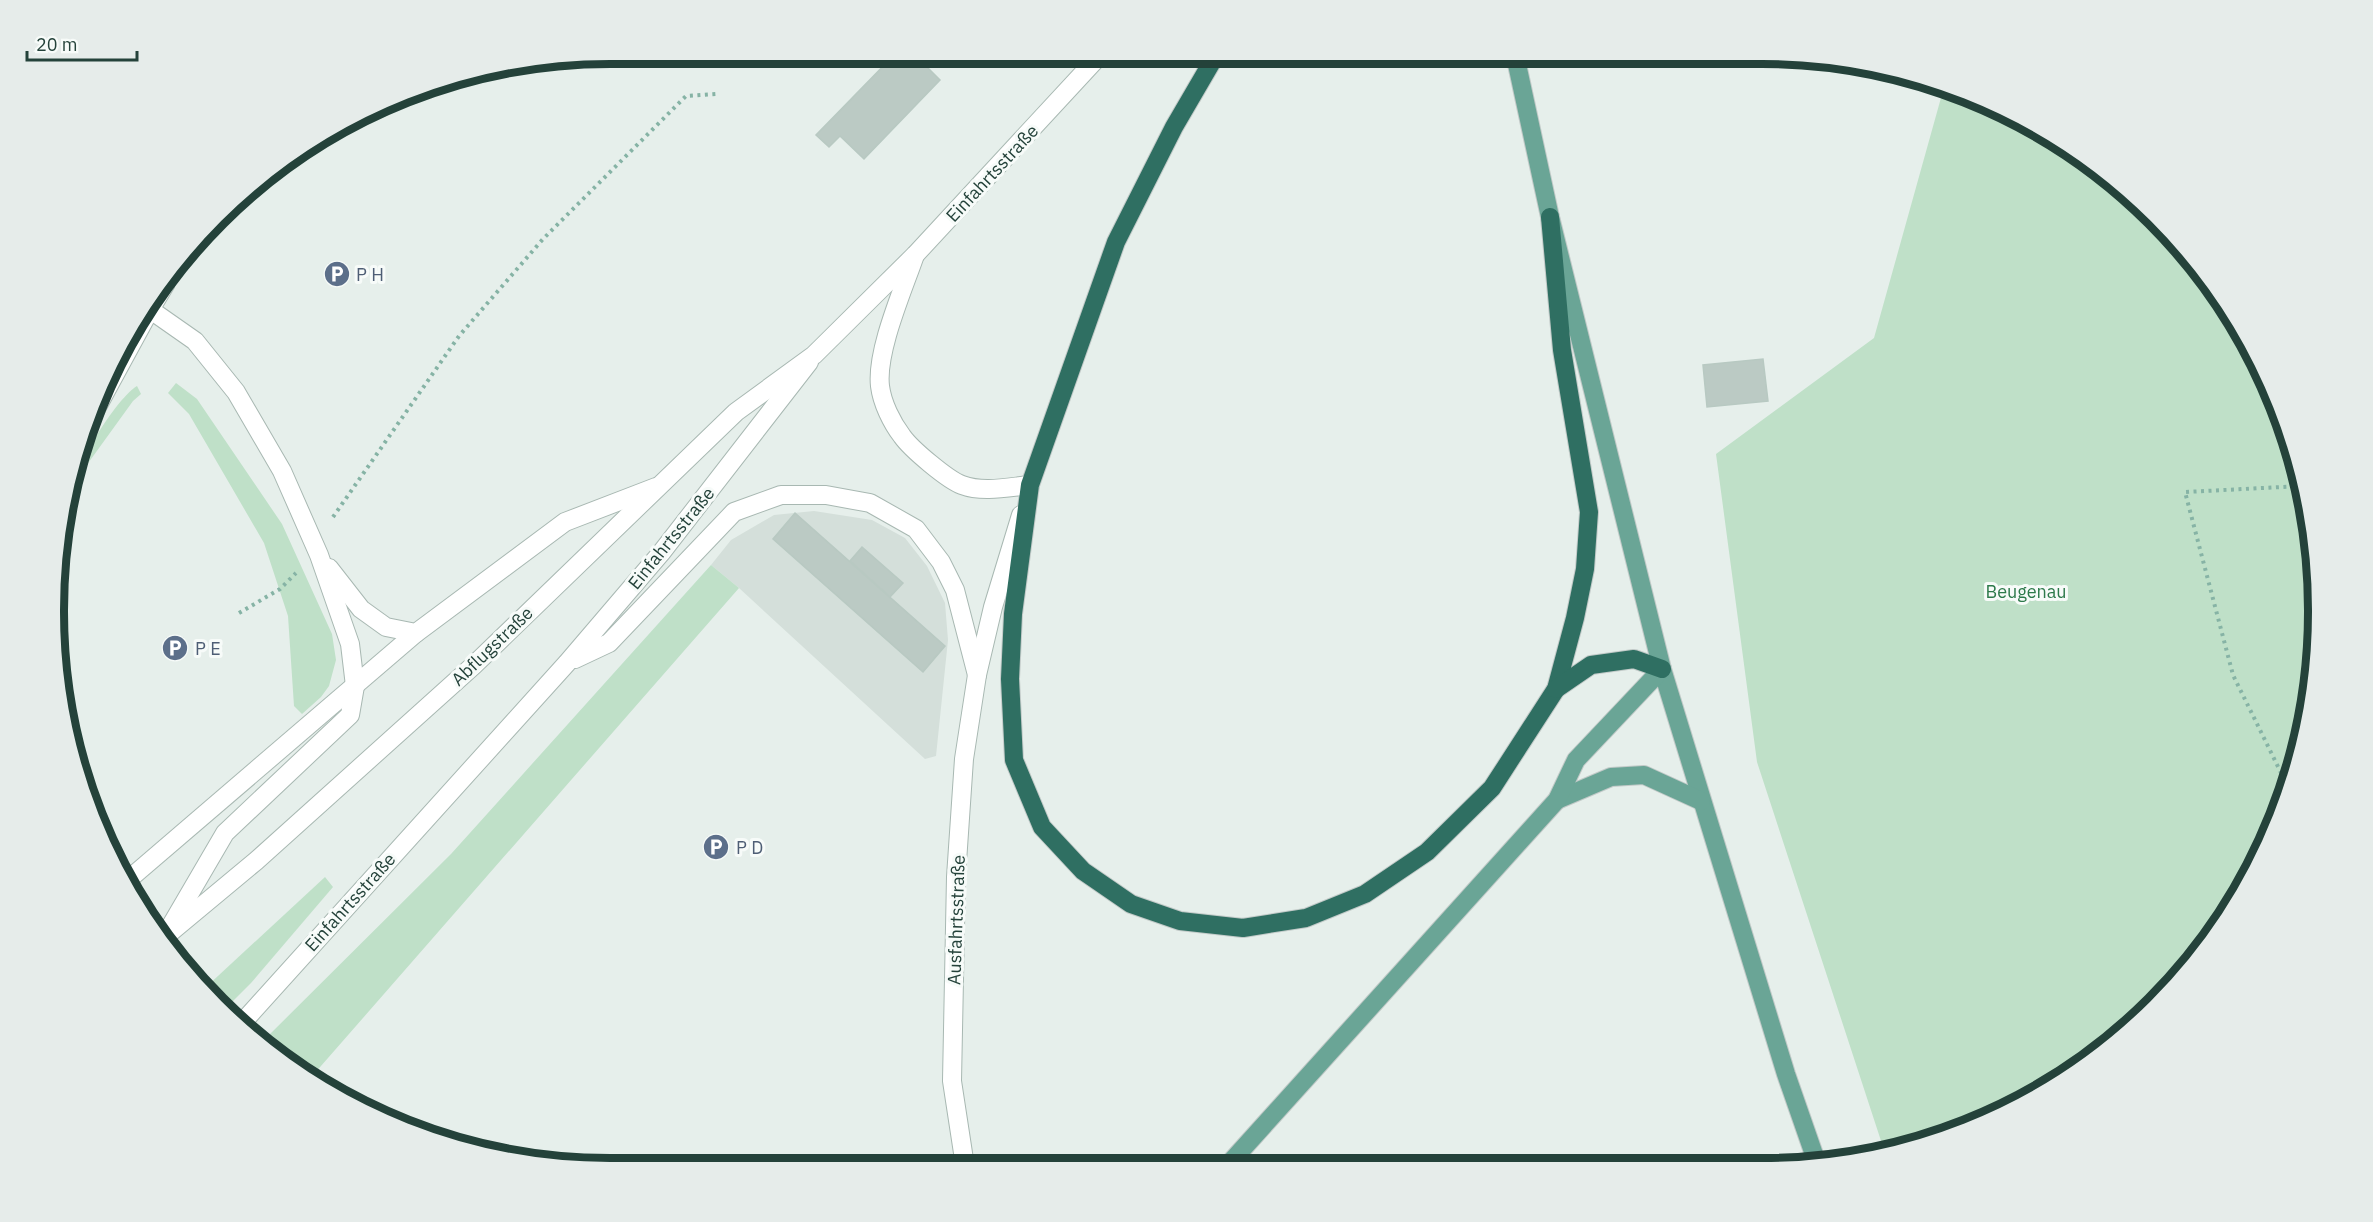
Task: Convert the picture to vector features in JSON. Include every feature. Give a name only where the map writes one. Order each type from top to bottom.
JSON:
[{"type":"highway","points":[[1210,65],[1174,127],[1116,242],[1030,485],[1013,614],[1010,679],[1014,760],[1042,827],[1083,871],[1131,904],[1180,921],[1243,928],[1306,918],[1365,894],[1426,852],[1492,788],[1556,689],[1585,569],[1589,512],[1562,350],[1550,217]]},
{"type":"highway","points":[[1556,689],[1591,665],[1634,659],[1662,669]]},
{"type":"main road","points":[[1517,65],[1550,217],[1662,669],[1701,801],[1813,1155]]},
{"type":"main road","points":[[1235,1157],[1557,800],[1576,760],[1662,669]]},
{"type":"main road","points":[[1557,800],[1611,777],[1644,775],[1701,801]]},
{"type":"street","name":"Einfahrtsstraße","points":[[247,1018],[567,663],[661,553],[814,355],[915,255],[1057,105],[1092,65]]},
{"type":"street","points":[[915,255],[882,356],[880,387],[888,413],[902,437],[941,472],[962,485],[986,489],[1030,485]]},
{"type":"street","points":[[154,312],[195,341],[236,392],[282,471],[318,552],[350,644],[355,686],[350,715],[225,833],[168,931]]},
{"type":"street","name":"Abflugstraße","points":[[169,932],[256,861],[474,665],[736,412],[814,355]]},
{"type":"street","name":"Ausfahrtsstraße","points":[[964,1157],[952,1081],[956,877],[964,759],[977,675],[993,607],[1030,485]]},
{"type":"street","points":[[133,875],[416,633],[566,522],[656,487]]},
{"type":"street","points":[[567,663],[609,643],[734,512],[781,495],[826,495],[870,503],[916,529],[941,562],[955,590],[977,675]]},
{"type":"street","points":[[318,552],[361,609],[386,627],[416,633]]},
{"type":"path","points":[[239,613],[280,589],[318,552],[336,511],[459,336],[543,239],[686,96],[716,94]]},
{"type":"path","points":[[2283,776],[2233,675],[2185,492],[2294,486]]},
{"type":"shaded area","points":[[814,511],[872,520],[905,538],[927,566],[945,603],[948,640],[936,756],[925,759],[711,565],[731,540],[774,515]]},
{"type":"green space","name":"Beugenau","points":[[1942,95],[2004,121],[2066,157],[2122,200],[2173,251],[2216,307],[2252,369],[2279,435],[2298,504],[2304,540],[2308,611],[2304,682],[2290,752],[2279,787],[2252,853],[2216,915],[2196,944],[2173,971],[2122,1022],[2066,1065],[2004,1101],[1971,1116],[1882,1144],[1757,762],[1716,454],[1874,338]]},
{"type":"green space","points":[[176,383],[197,399],[282,524],[332,634],[336,660],[329,686],[321,697],[302,714],[294,706],[288,616],[264,543],[189,414],[168,393]]},
{"type":"green space","points":[[137,386],[141,394],[133,401],[82,475],[91,445],[127,394]]},
{"type":"green space","points":[[711,565],[739,588],[317,1071],[268,1036],[451,854]]},
{"type":"green space","points":[[325,877],[333,887],[251,983],[231,1003],[211,982]]},
{"type":"building","points":[[884,65],[925,65],[940,80],[864,159],[840,136],[829,147],[816,135]]},
{"type":"building","points":[[1763,359],[1768,401],[1707,407],[1703,365]]},
{"type":"building","points":[[795,513],[945,646],[923,672],[773,539]]},
{"type":"building","points":[[862,547],[903,583],[890,597],[850,561]]},
{"type":"place","name":"P H","points":[[337,274]]},
{"type":"place","name":"P E","points":[[175,648]]},
{"type":"place","name":"P D","points":[[716,847]]}]
